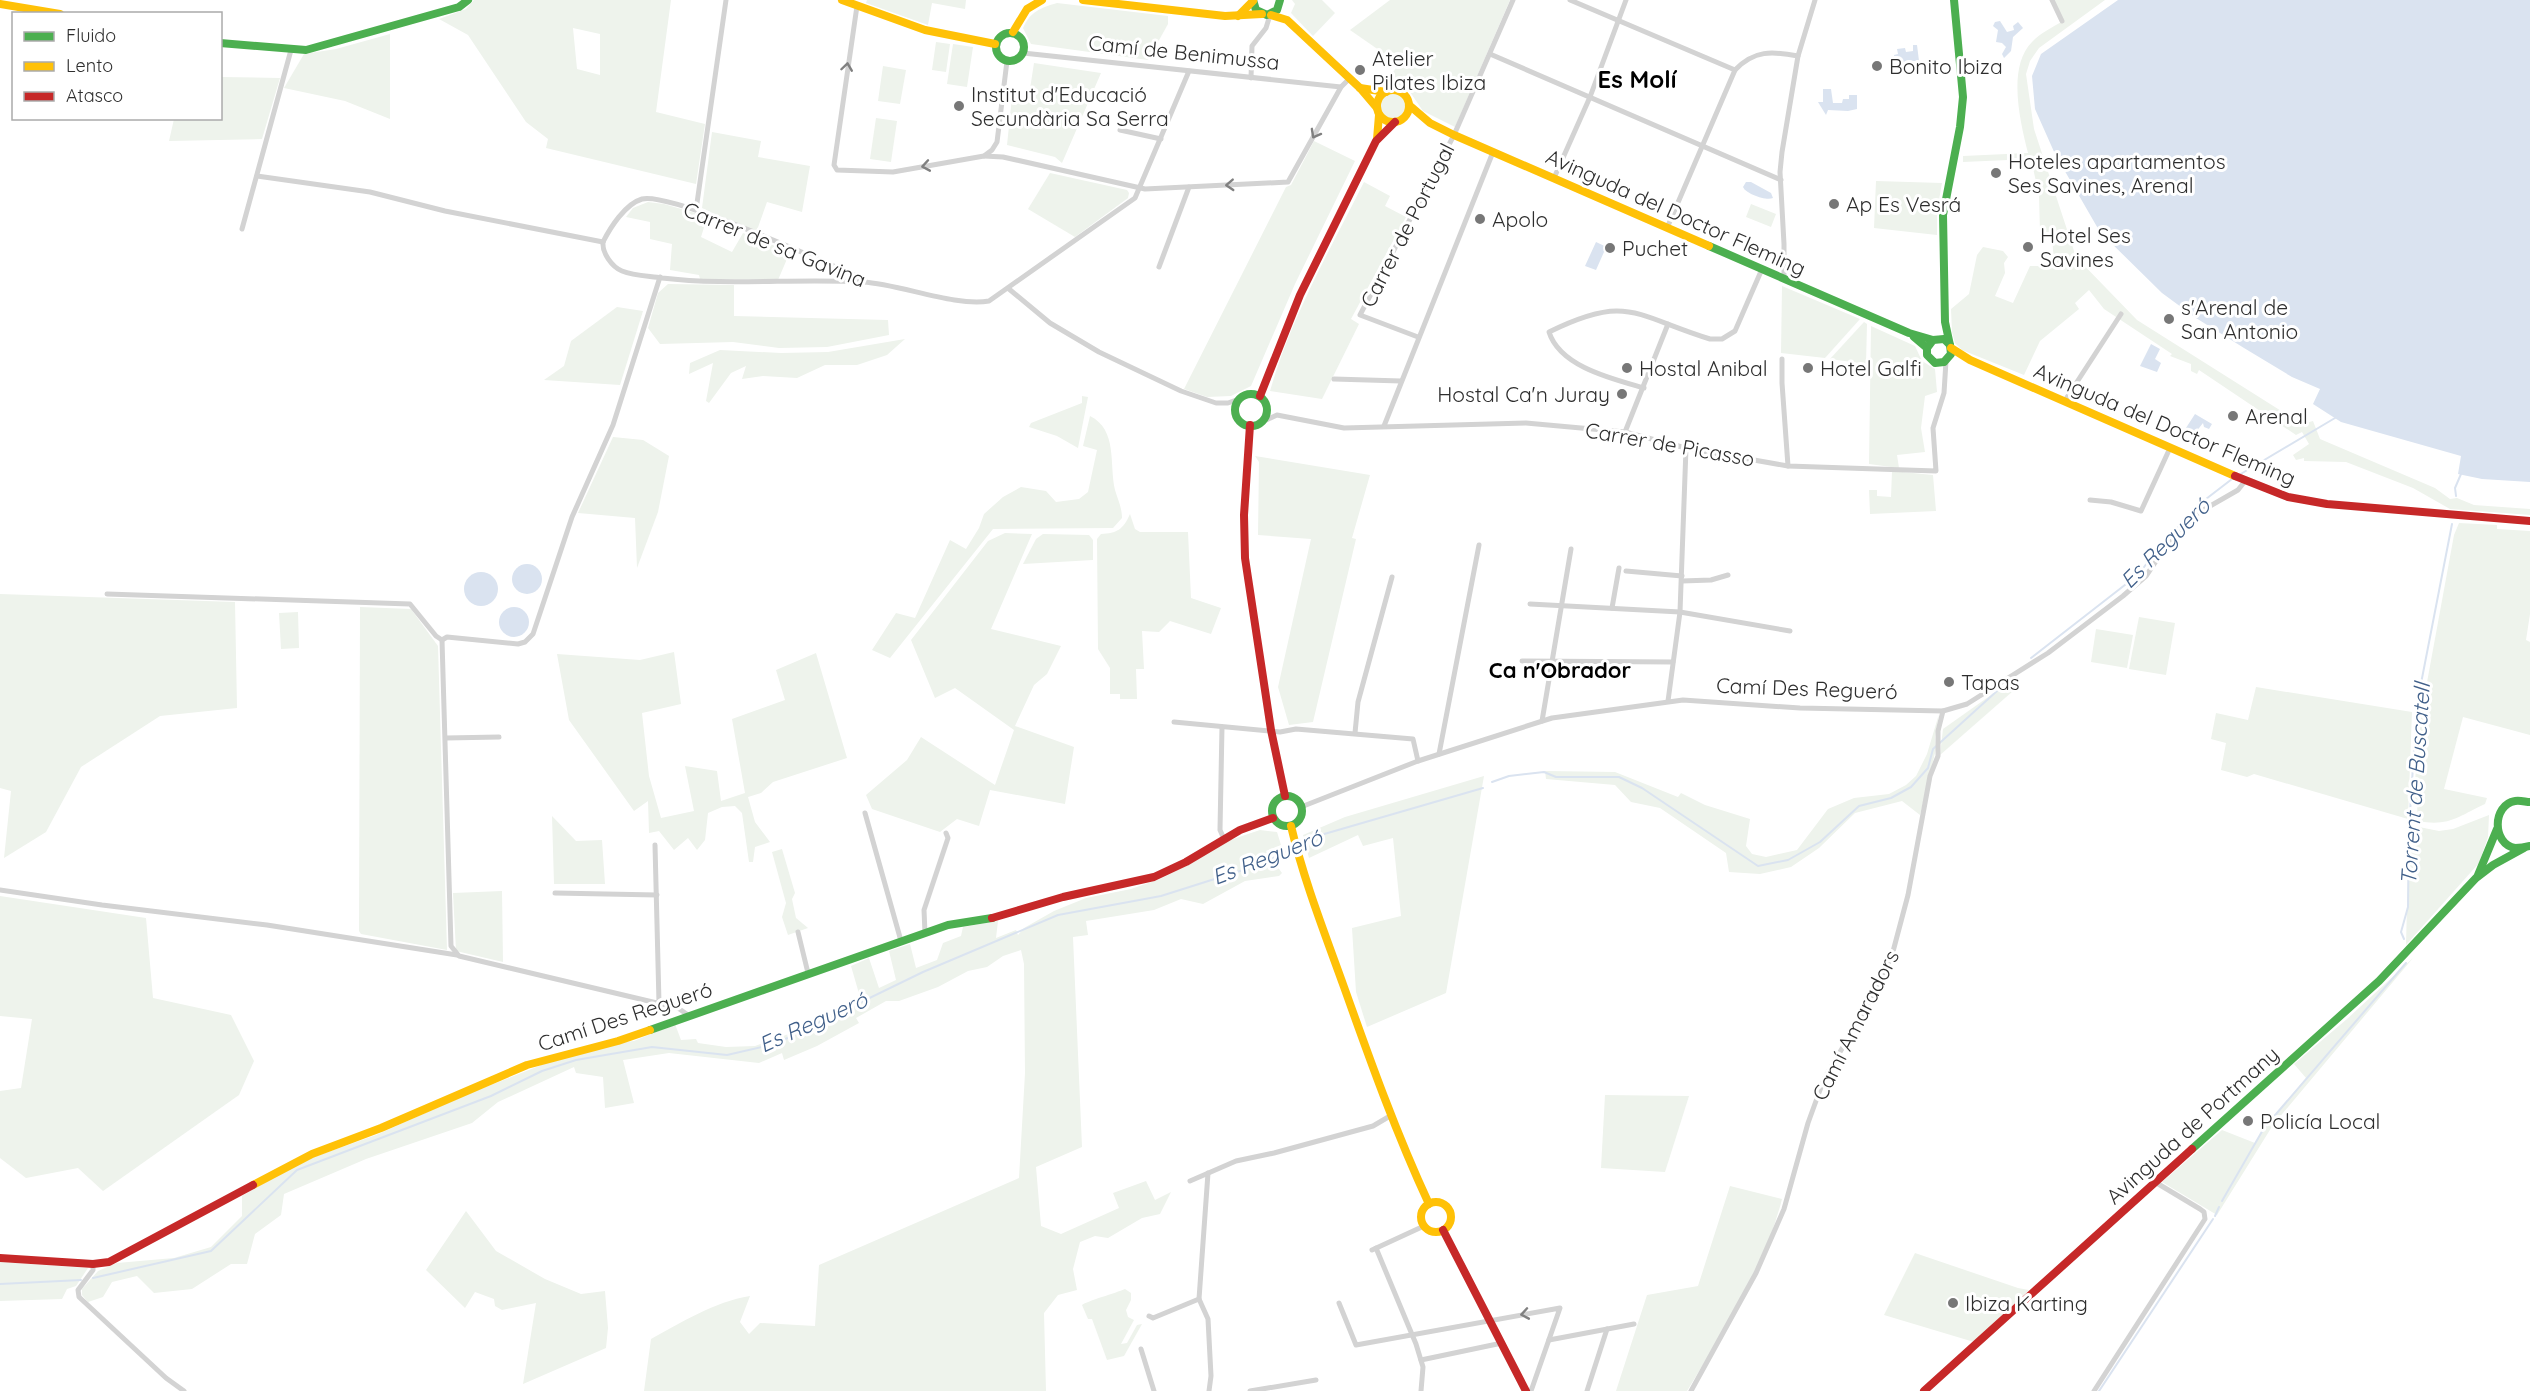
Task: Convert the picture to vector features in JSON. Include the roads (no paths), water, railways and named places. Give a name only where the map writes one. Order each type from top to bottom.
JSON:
[{"type":"main road","points":[[222,43],[291,50],[322,47],[459,7],[468,0]]},
{"type":"main road","points":[[842,0],[925,30],[995,44]]},
{"type":"main road","points":[[1013,32],[1027,9],[1042,0]]},
{"type":"main road","points":[[1083,0],[1238,16],[1268,15],[1277,10],[1280,1]]},
{"type":"main road","points":[[1947,360],[1951,346],[1946,322],[1943,215],[1960,127],[1963,97],[1954,0]]},
{"type":"main road","points":[[1238,16],[1253,1],[1255,8],[1287,21],[1360,88],[1386,121],[1397,122]]},
{"type":"main road","points":[[1280,1],[1287,21]]},
{"type":"main road","points":[[0,3],[49,12]]},
{"type":"main road","points":[[1013,32],[1023,40],[1023,53],[1013,61],[1007,61],[1000,58],[995,44],[1005,33],[1013,32]]},
{"type":"main road","points":[[1260,396],[1300,295],[1376,141],[1406,115],[1409,105],[1401,93],[1360,88]]},
{"type":"main road","points":[[1376,141],[1379,98],[1386,92]]},
{"type":"main road","name":"Avinguda del Doctor Fleming","points":[[1409,105],[1430,123],[1454,135],[1909,333],[1944,339],[1970,360],[2242,480],[2288,497],[2327,504],[2530,521]]},
{"type":"main road","name":"Avinguda del Doctor Fleming","points":[[1397,122],[1411,120],[1430,123]]},
{"type":"main road","points":[[1927,348],[1946,322]]},
{"type":"main road","name":"Avinguda del Doctor Fleming","points":[[1909,333],[1927,348],[1927,356],[1935,363],[1947,360],[1970,360]]},
{"type":"main road","points":[[1251,394],[1260,396],[1267,409],[1262,422],[1250,425],[1241,422],[1236,408],[1239,399],[1251,394]]},
{"type":"main road","points":[[1250,425],[1244,515],[1245,558],[1271,730],[1285,796]]},
{"type":"main road","points":[[1285,796],[1293,797],[1301,807],[1301,816],[1291,826],[1282,826],[1273,818],[1274,804],[1285,796]]},
{"type":"main road","points":[[2520,800],[2530,796]]},
{"type":"main road","points":[[2520,800],[2530,802]]},
{"type":"main road","name":"Avinguda de Portmany","points":[[2476,878],[2488,854],[2502,808],[2520,800]]},
{"type":"main road","name":"Camí Des Regueró","points":[[0,1258],[93,1264],[120,1258],[312,1154],[381,1128],[527,1065],[618,1041],[959,922],[999,917],[1063,897],[1154,877],[1186,862],[1224,838],[1273,818]]},
{"type":"main road","points":[[1291,826],[1298,853],[1390,1116],[1429,1204]]},
{"type":"main road","points":[[2497,828],[2506,843],[2527,847]]},
{"type":"main road","name":"Avinguda de Portmany","points":[[1924,1391],[2379,981],[2476,878],[2493,865],[2527,847]]},
{"type":"main road","points":[[1429,1204],[1443,1204],[1450,1212],[1449,1222],[1443,1230],[1433,1232],[1424,1226],[1421,1217],[1429,1204]]},
{"type":"main road","points":[[1443,1230],[1526,1391]]},
{"type":"street","points":[[696,210],[726,0]]},
{"type":"street","name":"Carrer de Portugal","points":[[1418,337],[1360,315],[1454,135],[1513,0]]},
{"type":"street","points":[[1570,0],[1735,70]]},
{"type":"street","points":[[1554,178],[1590,98],[1626,0]]},
{"type":"street","points":[[1784,278],[1782,152],[1798,56],[1815,0]]},
{"type":"street","points":[[2052,0],[2062,21]]},
{"type":"street","points":[[857,6],[834,165],[837,170],[893,172],[984,156],[1004,157],[1140,188],[1288,182],[1341,87],[1349,79]]},
{"type":"street","points":[[1251,78],[1252,46],[1266,28],[1268,15]]},
{"type":"street","points":[[242,229],[291,50]]},
{"type":"street","points":[[1667,228],[1735,70],[1753,55],[1767,52],[1798,56]]},
{"type":"street","name":"Camí de Benimussa","points":[[1023,53],[1341,87]]},
{"type":"street","points":[[1490,54],[1781,180]]},
{"type":"street","points":[[1004,157],[997,147],[997,142],[1007,61]]},
{"type":"street","name":"Carrer de sa Gavina","points":[[603,242],[633,203],[644,199],[677,204],[696,210],[857,276],[863,282],[982,302],[996,298],[1131,201],[1140,188],[1189,71]]},
{"type":"street","points":[[1120,130],[1161,139]]},
{"type":"street","points":[[984,156],[997,142]]},
{"type":"street","points":[[1384,426],[1492,152]]},
{"type":"street","points":[[257,176],[370,192],[445,210],[603,242],[602,247],[608,259],[622,271],[701,282],[863,282]]},
{"type":"street","points":[[1159,267],[1189,187]]},
{"type":"street","points":[[1644,388],[1596,374],[1560,350],[1552,342],[1549,332],[1578,317],[1611,310],[1628,310],[1710,339],[1722,339],[1735,331],[1762,269]]},
{"type":"street","points":[[442,640],[447,638],[518,644],[525,642],[533,634],[572,517],[613,425],[660,277]]},
{"type":"street","points":[[1009,289],[1050,323],[1099,352],[1181,391],[1216,403],[1228,403],[1239,399]]},
{"type":"street","points":[[2064,402],[2121,314]]},
{"type":"street","points":[[1625,432],[1668,324]]},
{"type":"street","points":[[1782,359],[1788,466]]},
{"type":"street","points":[[1944,377],[1947,360]]},
{"type":"street","points":[[1935,363],[1944,377]]},
{"type":"street","name":"Carrer de Picasso","points":[[1262,422],[1277,415],[1344,428],[1526,423],[1625,432],[1686,447],[1788,466],[1936,471],[1934,428],[1944,393],[1944,377]]},
{"type":"street","points":[[1334,379],[1401,381]]},
{"type":"street","points":[[1668,701],[1680,612],[1686,447]]},
{"type":"street","points":[[2090,500],[2110,502],[2141,511],[2170,448]]},
{"type":"street","name":"Camí Des Regueró","points":[[1301,807],[1418,761],[1542,721],[1668,701],[1683,699],[1800,708],[1943,711],[1967,704],[2048,653],[2110,606],[2146,576],[2162,552],[2198,513],[2238,490],[2242,480]]},
{"type":"street","points":[[1439,754],[1479,545]]},
{"type":"street","points":[[1542,721],[1571,549]]},
{"type":"street","points":[[1612,608],[1619,568]]},
{"type":"street","points":[[1626,571],[1711,580],[1728,575]]},
{"type":"street","points":[[1355,733],[1358,702],[1392,577]]},
{"type":"street","points":[[107,594],[410,604],[436,636],[442,640]]},
{"type":"street","points":[[1530,604],[1680,612],[1790,631]]},
{"type":"street","points":[[442,640],[451,946],[459,956]]},
{"type":"street","points":[[1522,661],[1673,662]]},
{"type":"street","name":"Camí Amaradors","points":[[1690,1391],[1756,1273],[1784,1209],[1808,1123],[1824,1080],[1869,1003],[1891,959],[1908,895],[1921,820],[1938,751],[1937,736],[1943,711]]},
{"type":"street","points":[[1174,722],[1271,730],[1355,733],[1413,739],[1418,761]]},
{"type":"street","points":[[1222,727],[1220,830],[1224,838]]},
{"type":"street","points":[[446,738],[499,737]]},
{"type":"street","points":[[866,813],[901,941]]},
{"type":"street","points":[[925,933],[924,910],[948,838],[946,833]]},
{"type":"street","points":[[655,845],[659,1003]]},
{"type":"street","points":[[0,890],[267,925],[459,956],[659,1003],[684,1010],[688,1015]]},
{"type":"street","points":[[555,893],[657,895]]},
{"type":"street","points":[[798,932],[808,973]]},
{"type":"street","points":[[1190,1181],[1236,1161],[1373,1126],[1390,1116]]},
{"type":"street","points":[[1208,1173],[1199,1299],[1208,1319],[1211,1376],[1209,1391]]},
{"type":"street","points":[[2094,1391],[2205,1219],[2204,1212],[2156,1182]]},
{"type":"street","points":[[1421,1391],[1423,1367],[1421,1360],[1374,1249],[1424,1226]]},
{"type":"street","points":[[93,1264],[93,1270],[78,1290],[79,1297],[166,1378],[184,1391]]},
{"type":"street","points":[[1149,1316],[1153,1318],[1199,1299]]},
{"type":"street","points":[[1339,1303],[1356,1345],[1560,1308],[1531,1391]]},
{"type":"street","points":[[1549,1340],[1634,1324]]},
{"type":"street","points":[[1587,1391],[1607,1329]]},
{"type":"street","points":[[1421,1360],[1502,1343]]},
{"type":"street","points":[[1141,1349],[1154,1391]]},
{"type":"street","points":[[1252,1391],[1316,1380]]},
{"type":"street","points":[[1295,1391],[1296,1383]]},
{"type":"waterway","name":"Es Regueró","points":[[2239,475],[2335,418]]},
{"type":"waterway","name":"Torrent de Buscatell","points":[[2456,496],[2455,488],[2461,474]]},
{"type":"waterway","name":"Es Regueró","points":[[2031,658],[2139,574],[2160,545],[2206,499],[2232,479]]},
{"type":"waterway","name":"Torrent de Buscatell","points":[[2404,939],[2401,932],[2408,907],[2409,828],[2417,704],[2452,524]]},
{"type":"waterway","name":"Es Regueró","points":[[1492,782],[1509,776],[1544,772],[1556,777],[1619,777],[1642,788],[1758,866],[1788,860],[1820,842],[1859,806],[1891,798],[1911,787],[1928,768],[1933,749],[1997,691]]},
{"type":"waterway","name":"Es Regueró","points":[[1299,844],[1307,839],[1483,788]]},
{"type":"waterway","name":"Es Regueró","points":[[93,1278],[211,1251],[297,1170],[491,1096],[542,1071],[576,1060],[652,1047],[727,1055],[775,1044],[923,972],[1058,915],[1161,896],[1262,864],[1294,847]]},
{"type":"waterway","name":"Torrent de Buscatell","points":[[2222,1201],[2264,1128],[2406,963]]},
{"type":"waterway","name":"Torrent de Buscatell","points":[[2215,1216],[2219,1207]]},
{"type":"waterway","name":"Torrent de Buscatell","points":[[2099,1391],[2213,1219]]},
{"type":"waterway","name":"Es Regueró","points":[[0,1284],[81,1280]]},
{"type":"place","name":"Bonito Ibiza","points":[[1877,66]]},
{"type":"place","name":"Atelier Pilates Ibiza","points":[[1360,70]]},
{"type":"place","name":"Institut d'Educació Secundària Sa Serra","points":[[959,106]]},
{"type":"place","name":"Hoteles apartamentos Ses Savines, Arenal","points":[[1996,173]]},
{"type":"place","name":"Ap Es Vesrá","points":[[1834,204]]},
{"type":"place","name":"Apolo","points":[[1480,219]]},
{"type":"place","name":"Hotel Ses Savines","points":[[2028,247]]},
{"type":"place","name":"Puchet","points":[[1610,248]]},
{"type":"place","name":"s'Arenal de San Antonio","points":[[2169,319]]},
{"type":"place","name":"Hostal Anibal","points":[[1627,368]]},
{"type":"place","name":"Hotel Galfi","points":[[1808,368]]},
{"type":"place","name":"Hostal Ca'n Juray","points":[[1622,394]]},
{"type":"place","name":"Arenal","points":[[2233,416]]},
{"type":"place","name":"Tapas","points":[[1949,682]]},
{"type":"place","name":"Policía Local","points":[[2248,1121]]},
{"type":"place","name":"Ibiza Karting","points":[[1953,1303]]},
{"type":"district","name":"Es Molí","points":[[1637,79]]},
{"type":"district","name":"Ca n'Obrador","points":[[1560,670]]}]
